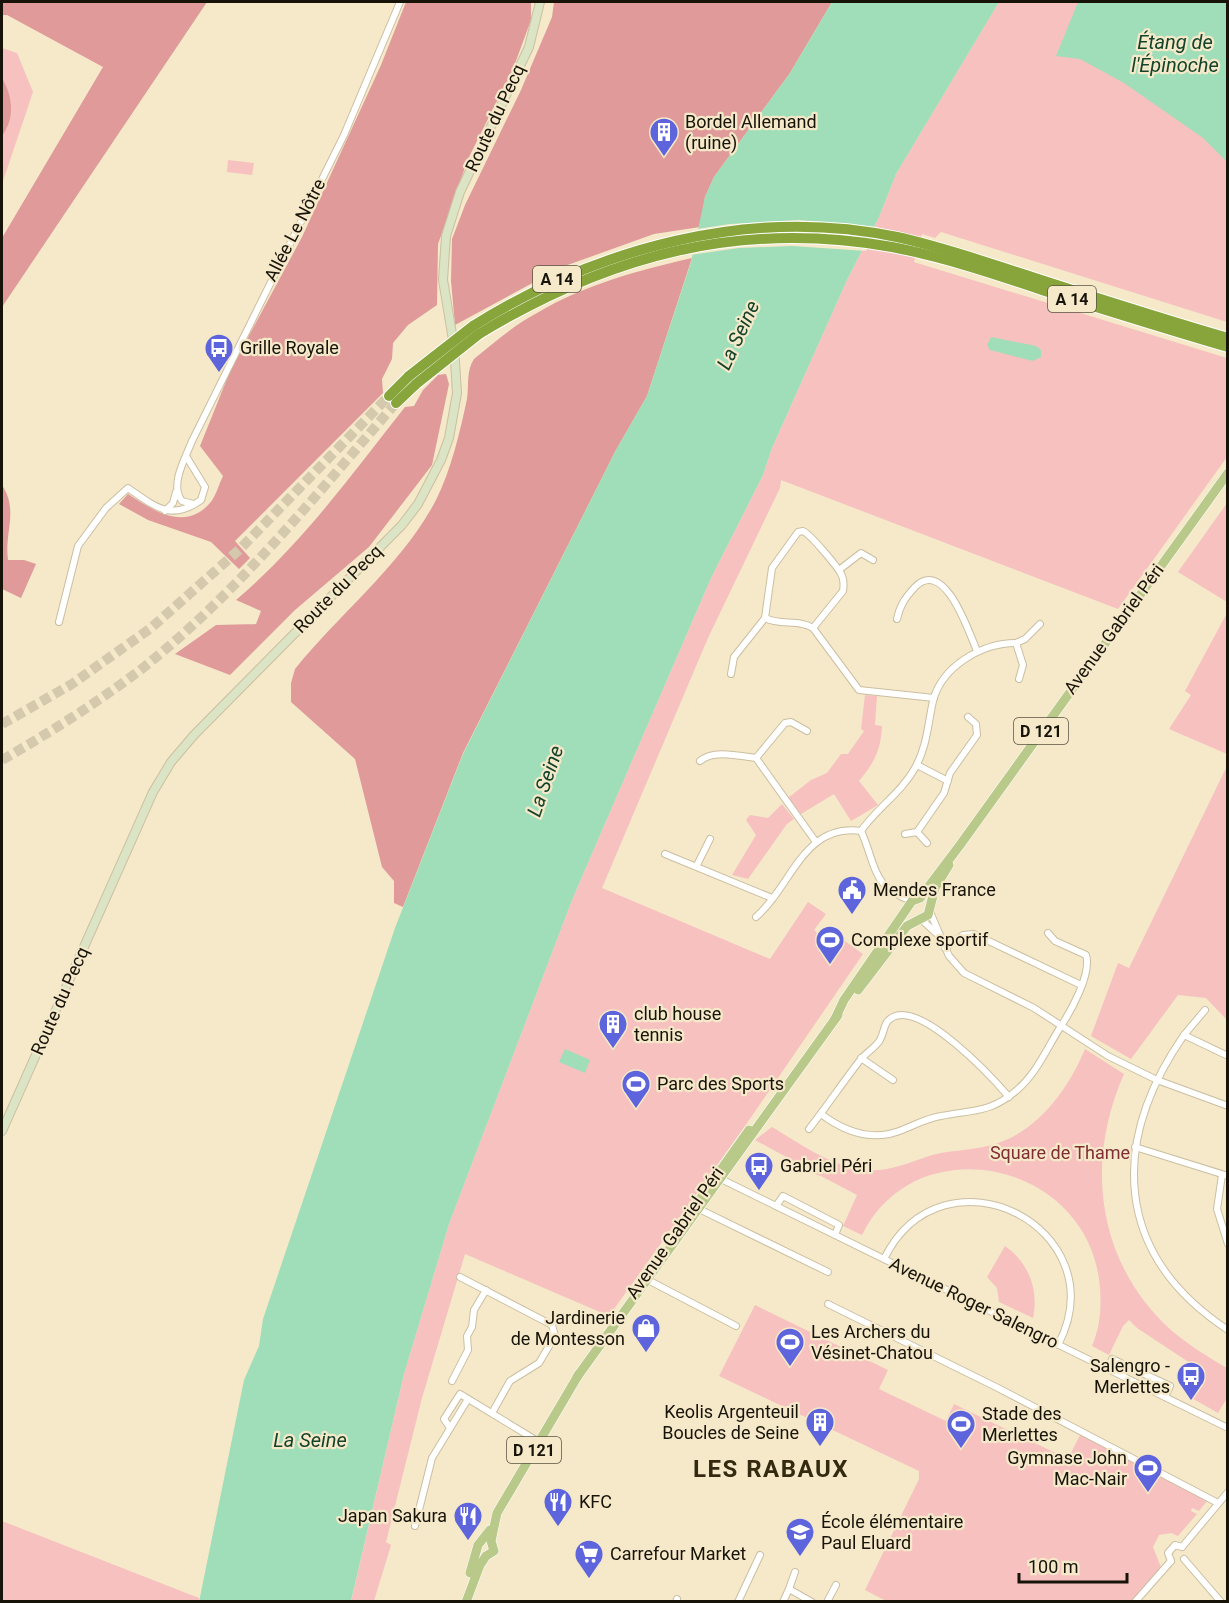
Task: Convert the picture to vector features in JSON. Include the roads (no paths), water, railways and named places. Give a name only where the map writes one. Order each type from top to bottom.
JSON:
[{"type":"highway","name":"A 14","points":[[393,400],[452,341],[511,303],[585,267],[649,246],[688,237],[773,228],[844,231],[918,247],[1227,338]]},
{"type":"highway","name":"A 14","points":[[918,247],[1227,347]]},
{"type":"main road","name":"Route du Pecq","points":[[2,1131],[135,828],[171,762],[402,525],[418,504],[434,476],[449,438],[457,393],[454,346],[443,280],[446,236],[460,192],[529,47],[540,2]]},
{"type":"main road","name":"Avenue Gabriel Péri","points":[[834,1018],[851,990],[914,902],[960,845],[1227,473]]},
{"type":"main road","name":"Avenue Gabriel Péri","points":[[718,1177],[834,1018],[901,933],[920,919],[930,908],[935,888],[960,845]]},
{"type":"main road","points":[[920,919],[910,914],[914,902],[930,908]]},
{"type":"main road","name":"Avenue Gabriel Péri","points":[[577,1377],[698,1208],[742,1139],[780,1094]]},
{"type":"main road","name":"Avenue Gabriel Péri","points":[[464,1602],[497,1513],[577,1377],[606,1330],[698,1208]]},
{"type":"main road","name":"Avenue Gabriel Péri","points":[[482,1553],[494,1551],[487,1540]]},
{"type":"street","name":"Allée Le Nôtre","points":[[164,511],[173,503],[186,456],[231,359],[344,135],[400,2]]},
{"type":"street","points":[[59,622],[78,546],[106,508],[128,488],[164,511],[187,510],[204,496],[204,487],[186,456]]},
{"type":"street","points":[[177,490],[182,501],[193,504]]},
{"type":"street","points":[[731,674],[734,657],[765,618],[772,568],[798,532],[809,534],[839,570],[844,585],[843,591],[813,628]]},
{"type":"street","points":[[839,570],[861,553],[873,560]]},
{"type":"street","points":[[897,619],[903,600],[919,583],[925,581],[939,583],[951,594],[977,651]]},
{"type":"street","points":[[765,618],[771,621],[806,624],[813,628],[860,690],[934,698]]},
{"type":"street","points":[[861,831],[870,817],[899,791],[917,765],[927,736],[934,698],[949,674],[977,651],[1016,643],[1025,639],[1040,624]]},
{"type":"street","points":[[1016,643],[1023,666],[1019,679]]},
{"type":"street","points":[[904,834],[917,832],[944,793],[950,773],[977,735],[976,724],[968,717]]},
{"type":"street","points":[[756,758],[785,723],[791,722],[807,731]]},
{"type":"street","points":[[700,761],[717,754],[756,758],[816,842]]},
{"type":"street","points":[[917,765],[948,781]]},
{"type":"street","points":[[756,917],[816,842],[846,829],[861,831]]},
{"type":"street","points":[[861,831],[879,881],[902,897],[914,902]]},
{"type":"street","points":[[917,832],[927,843]]},
{"type":"street","points":[[697,865],[710,839]]},
{"type":"street","points":[[665,854],[697,865],[772,898]]},
{"type":"street","points":[[930,908],[937,934]]},
{"type":"street","points":[[920,919],[937,934],[964,973],[1034,1008],[1108,1056],[1157,1080],[1227,1106]]},
{"type":"street","points":[[821,1114],[835,1125],[854,1132],[888,1134],[931,1118],[988,1109],[1009,1097],[1034,1071],[1075,1005],[1085,971],[1086,955],[1055,941],[1048,933]]},
{"type":"street","points":[[947,947],[963,935],[974,934],[1081,985]]},
{"type":"street","points":[[1204,1010],[1184,1035],[1157,1080],[1144,1109],[1135,1147],[1134,1196],[1143,1227],[1158,1259],[1190,1301],[1227,1330]]},
{"type":"street","points":[[809,1129],[861,1058],[880,1041],[887,1020],[896,1015],[909,1015],[945,1036],[961,1048],[1009,1097]]},
{"type":"street","points":[[1184,1035],[1227,1056]]},
{"type":"street","points":[[861,1058],[893,1080]]},
{"type":"street","points":[[1135,1147],[1225,1176],[1216,1209],[1227,1244]]},
{"type":"street","name":"Avenue Roger Salengro","points":[[718,1177],[1227,1428]]},
{"type":"street","points":[[776,1206],[783,1196],[839,1225],[835,1235]]},
{"type":"street","points":[[884,1259],[904,1230],[936,1209],[959,1202],[977,1201],[1013,1210],[1043,1231],[1056,1247],[1064,1266],[1070,1305],[1066,1326],[1058,1345]]},
{"type":"street","points":[[698,1208],[828,1272]]},
{"type":"street","points":[[460,1277],[552,1326],[555,1336],[539,1363],[510,1381],[492,1413]]},
{"type":"street","points":[[648,1280],[736,1326]]},
{"type":"street","points":[[453,1381],[468,1350],[467,1336],[472,1327],[474,1310],[486,1290]]},
{"type":"street","points":[[828,1304],[1224,1498],[1182,1547],[1170,1548],[1168,1553],[1171,1560],[1178,1563],[1184,1559],[1185,1552],[1182,1547]]},
{"type":"street","points":[[1108,1369],[1112,1359],[1170,1386],[1165,1397]]},
{"type":"street","points":[[450,1428],[444,1419],[460,1394],[539,1442]]},
{"type":"street","points":[[415,1526],[432,1458],[468,1399]]},
{"type":"street","points":[[738,1602],[760,1555]]},
{"type":"street","points":[[1184,1559],[1221,1602]]},
{"type":"street","points":[[1135,1602],[1171,1560]]},
{"type":"street","points":[[783,1602],[795,1572]]},
{"type":"street","points":[[827,1602],[836,1585]]},
{"type":"street","points":[[789,1589],[812,1602]]},
{"type":"water","name":"La Seine","points":[[832,2],[999,2],[896,174],[879,217],[847,280],[772,448],[763,475],[711,578],[572,900],[449,1224],[404,1374],[351,1601],[199,1602],[244,1380],[259,1346],[263,1319],[395,928],[463,754],[616,450],[647,396],[691,262],[705,197],[714,177],[790,73]]},
{"type":"water","name":"Étang de l'Épinoche","points":[[1078,2],[1227,2],[1227,162],[1203,138],[1124,83],[1080,59],[1056,56]]},
{"type":"water","points":[[991,337],[1036,346],[1041,350],[1041,357],[1033,361],[990,350],[987,345]]},
{"type":"water","points":[[565,1049],[590,1060],[585,1073],[559,1062]]},
{"type":"tunnel","points":[[2,724],[72,684],[151,628],[240,549],[389,396]]},
{"type":"tunnel","points":[[2,760],[106,695],[175,641],[209,610],[274,543],[396,403]]},
{"type":"place","name":"Bordel Allemand (ruine)","points":[[664,158]]},
{"type":"place","name":"Grille Royale","points":[[219,374]]},
{"type":"place","name":"Mendes France","points":[[852,916]]},
{"type":"place","name":"Complexe sportif","points":[[830,966]]},
{"type":"place","name":"club house tennis","points":[[613,1050]]},
{"type":"place","name":"Parc des Sports","points":[[636,1110]]},
{"type":"place","name":"Gabriel Péri","points":[[759,1192]]},
{"type":"place","name":"Jardinerie de Montesson","points":[[646,1354]]},
{"type":"place","name":"Les Archers du Vésinet-Chatou","points":[[790,1368]]},
{"type":"place","name":"Salengro - Merlettes","points":[[1191,1402]]},
{"type":"place","name":"Keolis Argenteuil Boucles de Seine","points":[[820,1448]]},
{"type":"place","name":"Stade des Merlettes","points":[[961,1450]]},
{"type":"place","name":"Gymnase John Mac-Nair","points":[[1148,1494]]},
{"type":"place","name":"KFC","points":[[558,1528]]},
{"type":"place","name":"Japan Sakura","points":[[468,1542]]},
{"type":"place","name":"École élémentaire Paul Eluard","points":[[800,1558]]},
{"type":"place","name":"Carrefour Market","points":[[589,1580]]},
{"type":"district","name":"LES RABAUX","points":[[771,1469]]},
{"type":"park label","name":"Square de Thame","points":[[1060,1153]]}]
